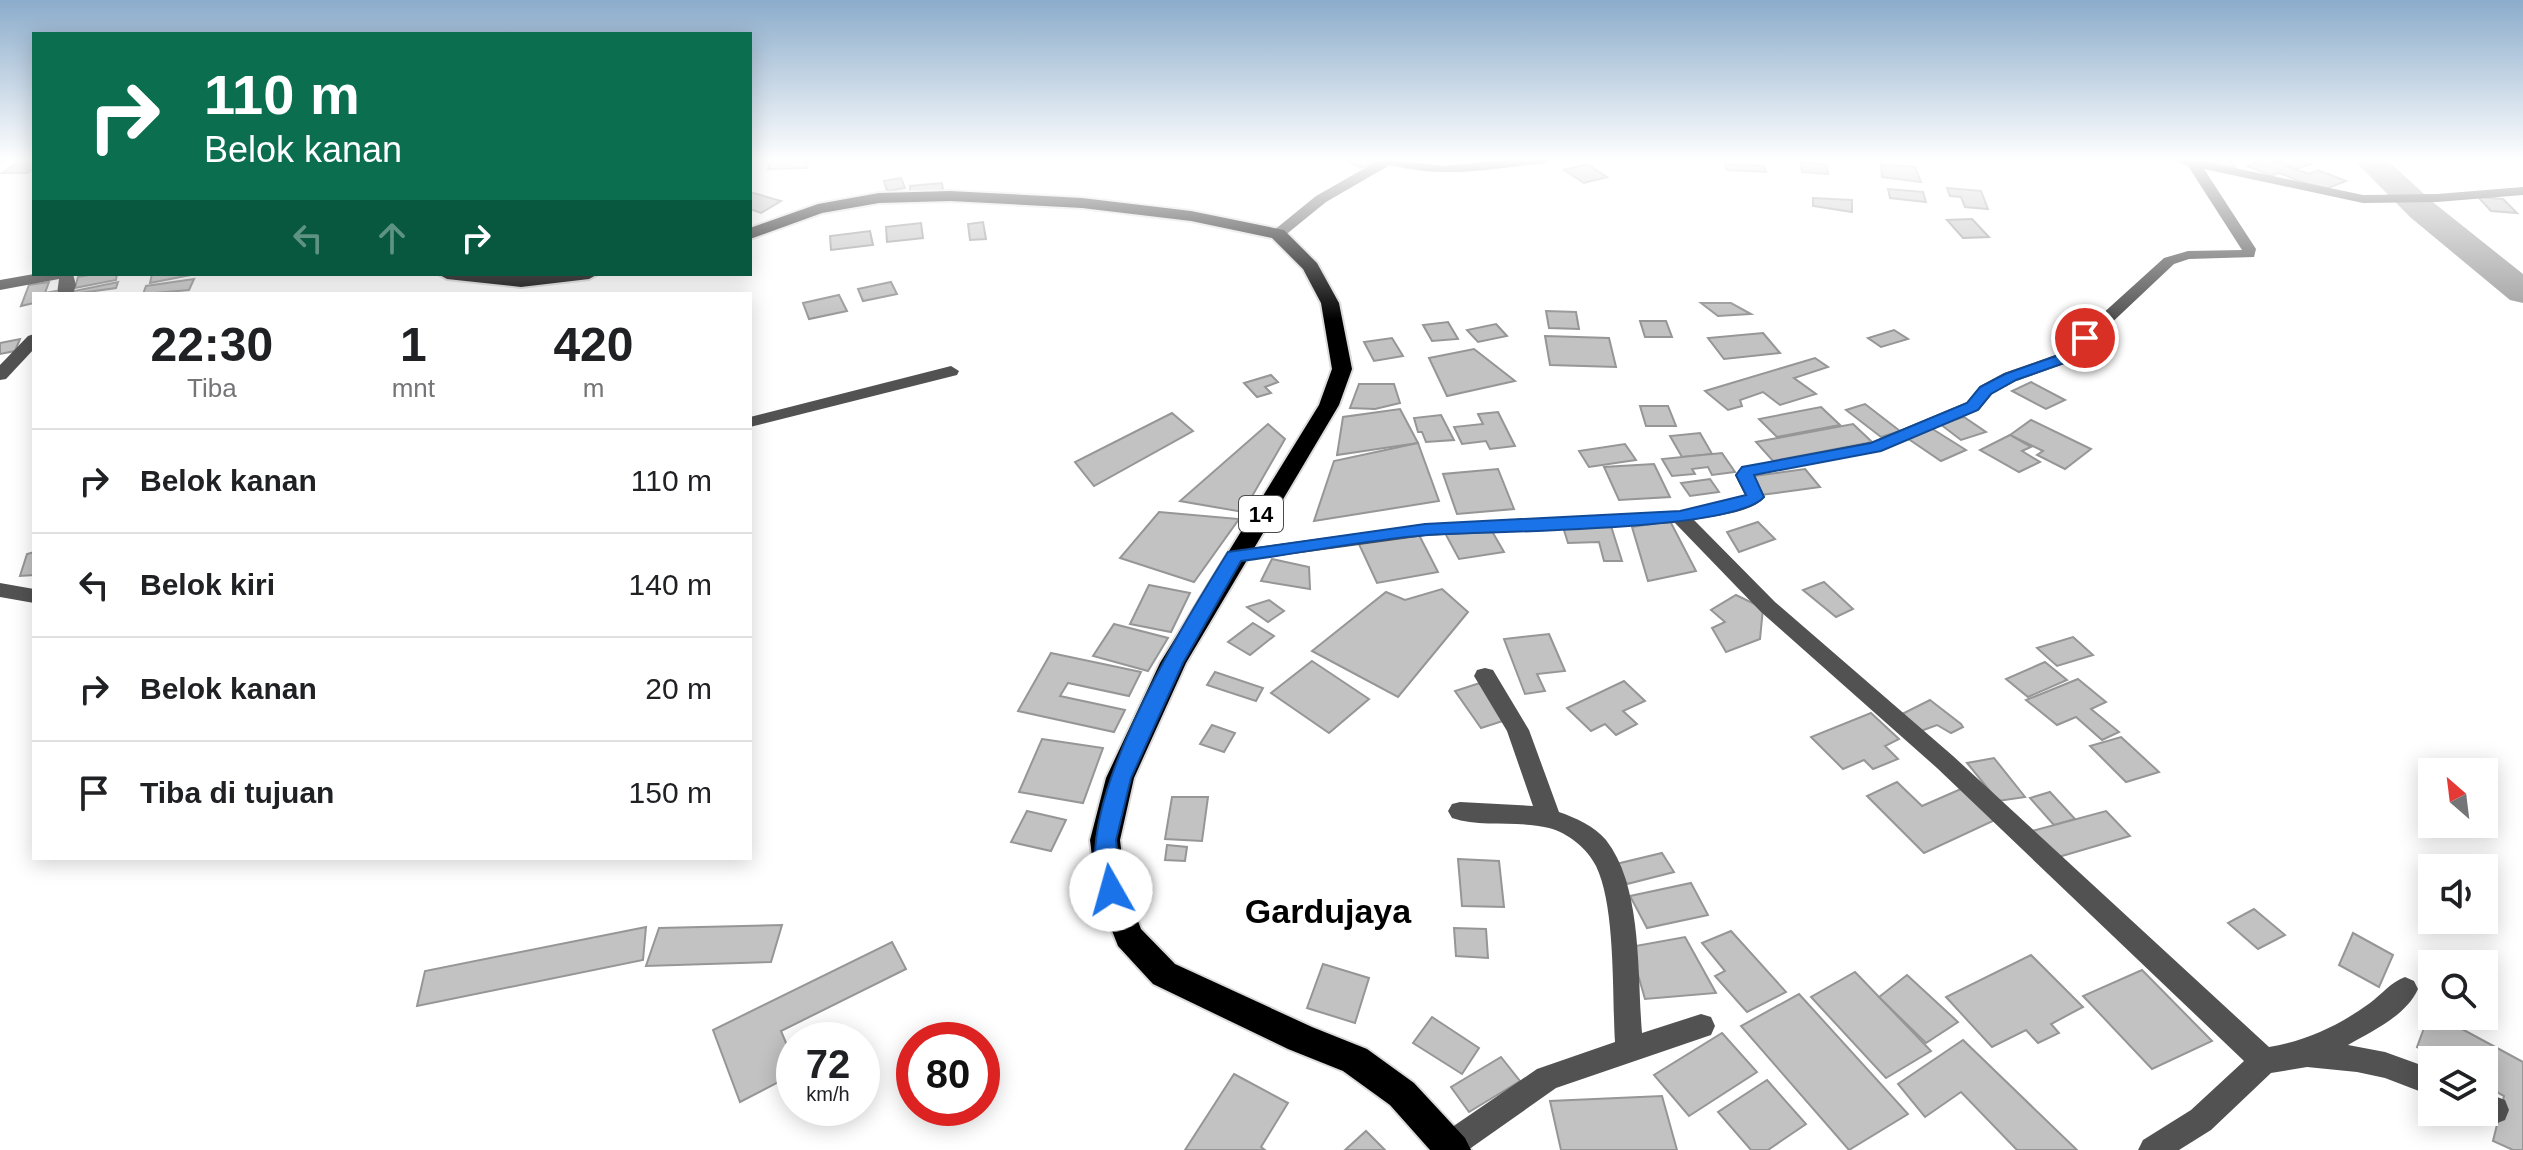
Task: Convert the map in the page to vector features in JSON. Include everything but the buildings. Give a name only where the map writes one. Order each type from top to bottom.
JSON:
[{"type":"highway","points":[[752,233],[808,213]]},
{"type":"highway","points":[[1163,213],[1278,234]]},
{"type":"highway","name":"14","points":[[1278,234],[1311,267],[1330,303],[1342,369],[1329,405],[1173,663],[1120,778],[1105,840],[1111,890],[1129,937],[1164,974],[1300,1038],[1355,1060],[1402,1094],[1451,1148]]},
{"type":"highway","points":[[471,276],[521,281],[570,276]]},
{"type":"street","points":[[1278,234],[1304,213]]},
{"type":"street","points":[[1235,556],[1425,530],[1680,517],[1741,504],[1756,497],[1744,475],[1748,471],[1876,447],[1973,406],[1986,390],[2010,377],[2064,358],[2169,261],[2188,255],[2249,254],[2249,249],[2225,213]]},
{"type":"street","points":[[0,285],[51,276]]},
{"type":"street","points":[[0,375],[32,341]]},
{"type":"street","points":[[752,421],[951,371]]},
{"type":"street","points":[[1680,517],[1768,607],[1945,762],[2205,1009],[2264,1061]]},
{"type":"street","points":[[0,590],[32,596]]},
{"type":"street","points":[[1485,676],[1518,730],[1549,818]]},
{"type":"street","points":[[1460,811],[1549,818],[1585,835],[1600,850],[1616,883],[1629,1050]]},
{"type":"street","points":[[2307,1054],[2379,1012],[2405,989]]},
{"type":"street","points":[[1451,1148],[1547,1078],[1701,1026]]},
{"type":"street","points":[[2153,1150],[2201,1120],[2264,1061],[2307,1054],[2362,1057],[2418,1077]]},
{"type":"waterway","points":[[2425,213],[2523,292]]},
{"type":"district","name":"Gardujaya","points":[[1328,911]]},
{"type":"route","points":[[1111,890],[1105,840],[1120,778],[1173,663],[1235,556],[1492,524],[1680,517],[1741,504],[1756,497],[1744,475],[1748,471],[1876,447],[1973,406],[1986,390],[2010,377],[2064,358],[2085,338]]}]
